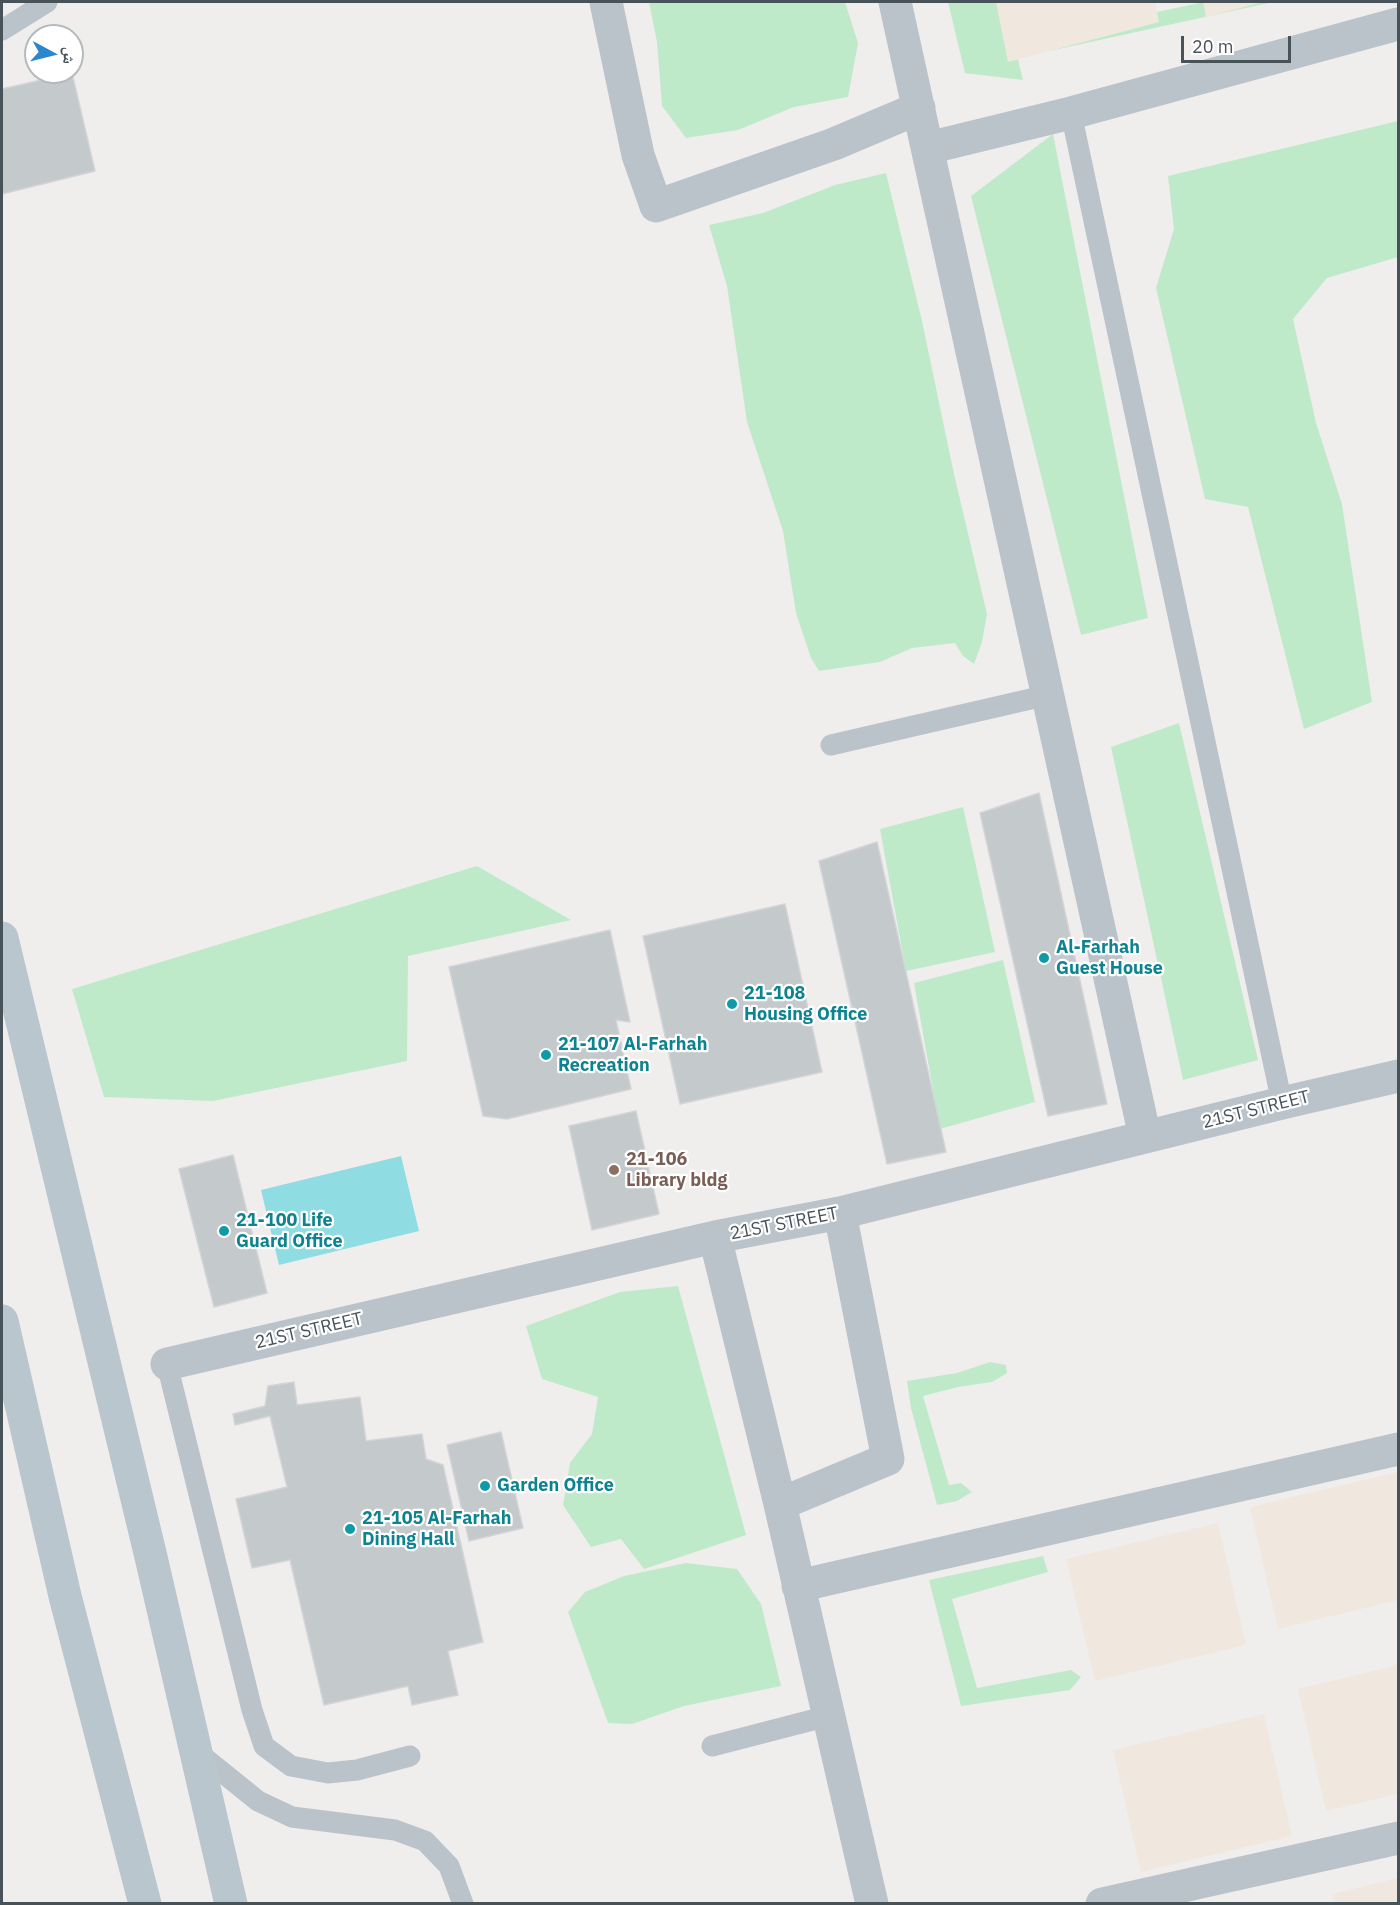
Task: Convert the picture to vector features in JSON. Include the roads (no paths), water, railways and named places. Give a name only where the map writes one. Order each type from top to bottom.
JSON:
[{"type":"street","points":[[606,2],[638,155],[656,206],[834,144],[919,108]]},
{"type":"street","points":[[896,2],[1145,1137]]},
{"type":"street","points":[[928,148],[1071,113],[1398,24]]},
{"type":"street","points":[[3,951],[231,1904]]},
{"type":"street","name":"21ST STREET","points":[[167,1364],[715,1237],[840,1213],[1398,1076]]},
{"type":"street","points":[[780,1504],[888,1459],[840,1213]]},
{"type":"street","points":[[715,1237],[780,1504],[872,1904]]},
{"type":"street","points":[[2,1321],[65,1596],[145,1904]]},
{"type":"street","points":[[798,1586],[1398,1449]]},
{"type":"street","points":[[1102,1904],[1398,1838]]},
{"type":"lane","points":[[10,17],[47,2]]},
{"type":"lane","points":[[1071,113],[1282,1103]]},
{"type":"lane","points":[[831,745],[1048,695]]},
{"type":"lane","points":[[167,1364],[252,1710],[264,1746],[291,1766],[328,1773],[357,1770],[410,1756]]},
{"type":"lane","points":[[712,1746],[828,1716]]},
{"type":"lane","points":[[196,1751],[258,1800],[292,1817],[395,1830],[425,1841],[449,1866],[463,1904]]},
{"type":"water","points":[[401,1156],[419,1231],[279,1265],[261,1190]]},
{"type":"place","name":"Al-Farhah Guest House","points":[[1044,958]]},
{"type":"place","name":"21-108 Housing Office","points":[[732,1004]]},
{"type":"place","name":"21-107 Al-Farhah Recreation","points":[[546,1055]]},
{"type":"place","name":"21-106 Library bldg","points":[[614,1170]]},
{"type":"place","name":"21-100 Life Guard Office","points":[[224,1231]]},
{"type":"place","name":"Garden Office","points":[[485,1486]]},
{"type":"place","name":"21-105 Al-Farhah Dining Hall","points":[[350,1529]]}]
